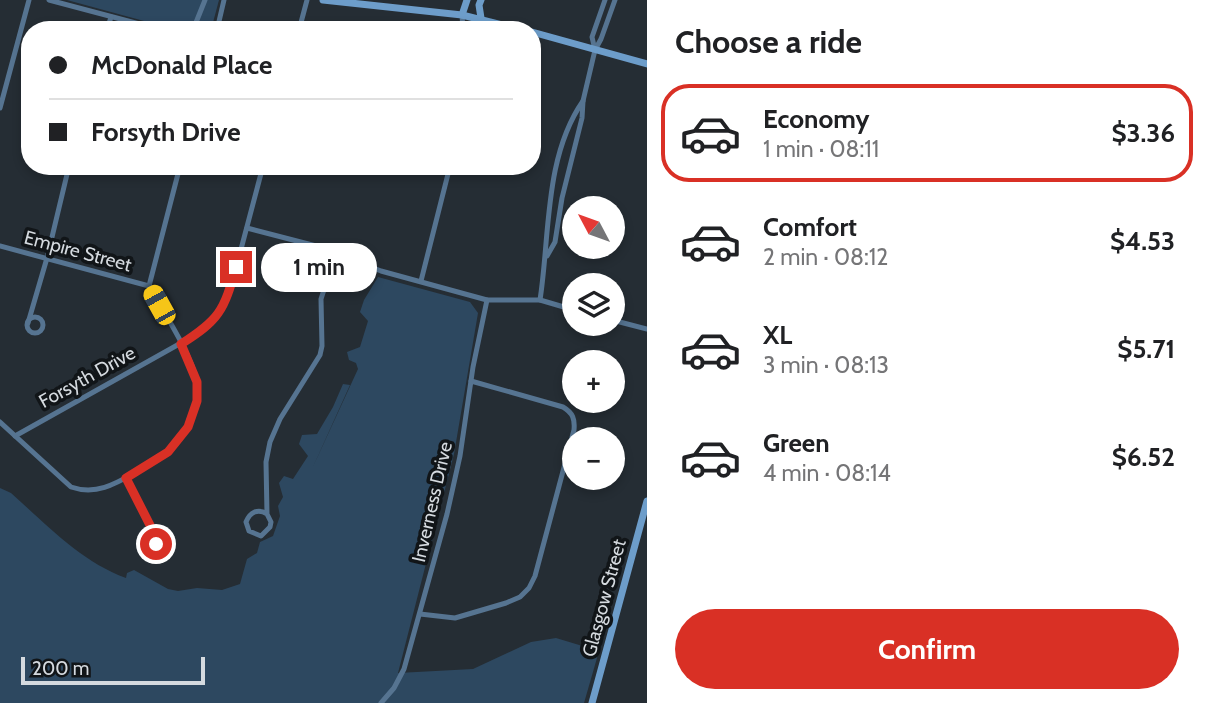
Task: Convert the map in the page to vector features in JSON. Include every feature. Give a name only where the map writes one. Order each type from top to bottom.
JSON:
[{"type":"main road","points":[[323,0],[366,3],[492,21]]},
{"type":"main road","points":[[462,15],[467,0]]},
{"type":"main road","points":[[481,0],[481,18]]},
{"type":"main road","points":[[541,35],[647,64]]},
{"type":"main road","name":"Glasgow Street","points":[[592,703],[647,501]]},
{"type":"street","points":[[23,21],[29,0]]},
{"type":"street","points":[[49,0],[127,21]]},
{"type":"street","points":[[197,21],[205,0]]},
{"type":"street","points":[[219,21],[225,0]]},
{"type":"street","points":[[301,21],[307,0]]},
{"type":"street","points":[[594,50],[592,37],[605,0]]},
{"type":"street","points":[[547,256],[555,242],[594,50],[601,39],[615,0]]},
{"type":"street","points":[[462,15],[462,21]]},
{"type":"street","points":[[110,21],[111,17]]},
{"type":"street","points":[[0,108],[21,30]]},
{"type":"street","points":[[540,300],[547,256],[544,240],[548,206],[572,117],[583,101]]},
{"type":"street","points":[[28,323],[67,175]]},
{"type":"street","points":[[0,422],[71,487],[83,491],[104,489],[126,478],[168,452],[188,427],[197,401],[197,382],[181,344],[149,286],[178,175]]},
{"type":"street","name":"Forsyth Drive","points":[[15,436],[181,344],[211,324],[221,310],[231,287],[261,175]]},
{"type":"street","points":[[421,281],[448,175]]},
{"type":"street","points":[[247,228],[320,247],[381,271],[487,300],[540,300],[562,306]]},
{"type":"street","name":"Empire Street","points":[[0,246],[149,286]]},
{"type":"street","points":[[267,514],[261,511],[251,513],[246,522],[249,531],[255,536],[267,533],[271,522],[267,514],[266,463],[270,442],[280,419],[320,355],[322,292],[336,253]]},
{"type":"street","name":"Inverness Drive","points":[[381,703],[394,688],[404,669],[420,614],[460,456],[487,300]]},
{"type":"street","points":[[625,323],[647,329]]},
{"type":"street","points":[[420,614],[455,618],[506,603],[520,597],[529,587],[574,430],[575,421],[572,414],[563,407],[471,381]]},
{"type":"street","points":[[126,478],[153,531]]},
{"type":"shaded area","points":[[67,0],[219,0],[213,21],[144,21]]},
{"type":"shaded area","points":[[378,277],[470,302],[478,313],[454,454],[398,673],[473,669],[531,642],[556,638],[599,651],[584,703],[0,703],[0,488],[11,493],[79,552],[109,571],[126,578],[127,573],[134,570],[168,589],[178,591],[197,588],[222,590],[240,584],[247,559],[257,553],[260,542],[273,536],[280,516],[278,506],[283,497],[279,483],[284,476],[293,479],[308,456],[299,444],[302,435],[317,434],[343,384],[350,385],[312,469],[358,369],[356,363],[349,360],[347,352],[360,347],[368,321],[360,312]]},
{"type":"route","points":[[156,544],[150,540],[153,531],[126,478],[168,452],[188,427],[197,401],[197,382],[181,344],[211,324],[221,310],[236,267]]}]
